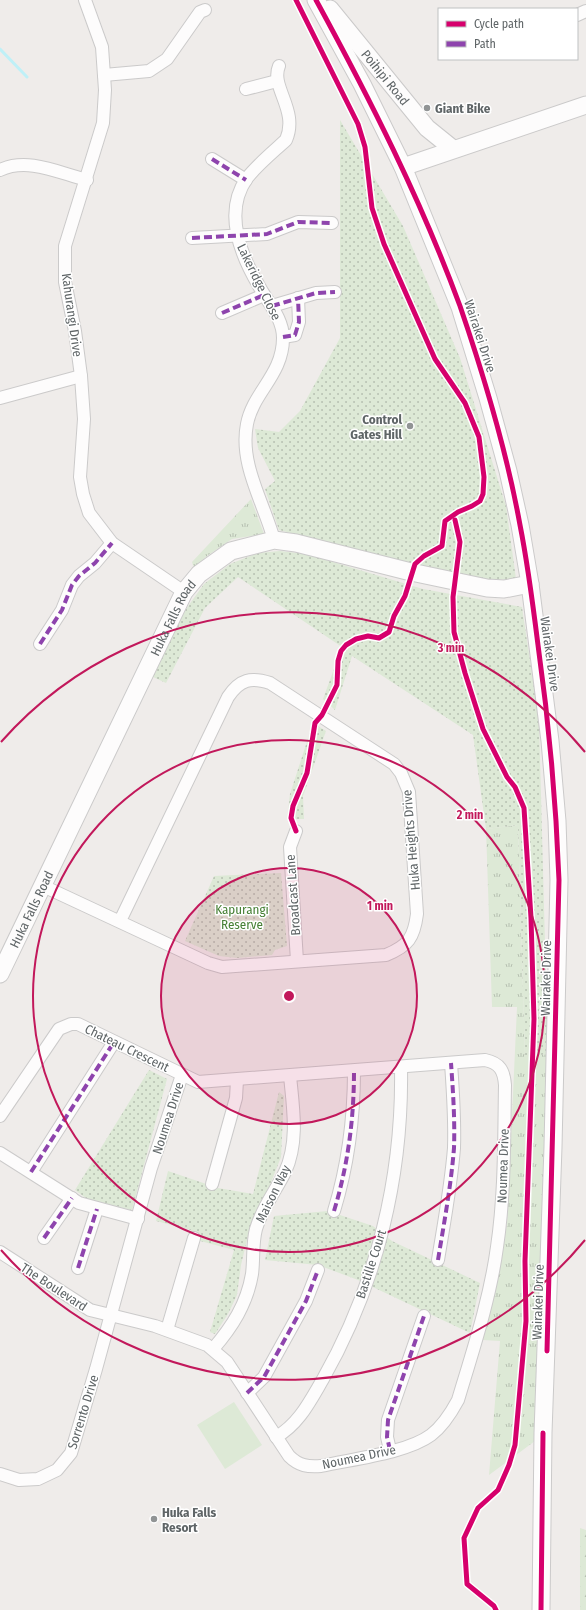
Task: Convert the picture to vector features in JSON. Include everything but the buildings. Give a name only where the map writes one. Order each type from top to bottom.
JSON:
[{"type":"main road","name":"Wairakei Drive","points":[[316,0],[362,84],[403,167],[460,307],[488,398],[520,524],[530,584],[550,741],[557,821],[559,880],[553,1154],[544,1433],[541,1610]]},
{"type":"main road","name":"Poihipi Road","points":[[322,0],[426,128],[453,149]]},
{"type":"main road","points":[[403,167],[586,105]]},
{"type":"main road","name":"Huka Falls Road","points":[[0,974],[184,592],[199,574],[231,552],[274,540],[296,543],[411,572],[487,588],[504,589],[530,584]]},
{"type":"street","name":"Kahurangi Drive","points":[[85,0],[102,47],[104,75],[103,123],[66,246],[65,282],[75,331],[81,376],[84,419],[80,477],[83,494],[89,513],[112,543],[184,592]]},
{"type":"street","points":[[104,75],[149,71],[167,59],[200,12],[205,10]]},
{"type":"street","name":"Lakeridge Close","points":[[274,540],[247,461],[246,436],[247,423],[254,406],[276,371],[281,355],[283,337],[279,321],[272,306],[264,295],[247,264],[236,237],[234,219],[237,201],[246,180],[286,140],[289,134],[291,125],[284,98],[277,81],[276,72],[279,66]]},
{"type":"street","points":[[246,89],[277,81]]},
{"type":"street","points":[[212,159],[246,180]]},
{"type":"street","points":[[0,170],[21,165],[40,166],[87,180]]},
{"type":"street","points":[[192,238],[236,237],[267,234],[298,222],[332,223]]},
{"type":"street","points":[[272,306],[316,293],[335,292]]},
{"type":"street","points":[[222,313],[264,295]]},
{"type":"street","points":[[283,337],[295,335],[299,322],[298,298]]},
{"type":"street","points":[[0,398],[81,376]]},
{"type":"street","points":[[40,644],[62,610],[72,585],[79,576],[95,563],[112,543]]},
{"type":"street","name":"Huka Heights Drive","points":[[43,886],[208,963],[222,967],[297,960],[386,955],[400,949],[408,942],[415,930],[417,914],[409,792],[401,773],[394,764],[270,683],[256,679],[246,681],[234,687],[120,921]]},
{"type":"street","name":"Broadcast Lane","points":[[296,831],[290,847],[297,960]]},
{"type":"street","name":"Chateau Crescent","points":[[0,1116],[59,1029],[71,1024],[78,1024],[182,1075]]},
{"type":"street","points":[[31,1172],[114,1042]]},
{"type":"street","name":"Noumea Drive","points":[[478,1060],[492,1062],[500,1068],[504,1078],[503,1189],[497,1248],[483,1314],[461,1389],[453,1409],[447,1419],[432,1434],[408,1446],[309,1467],[294,1461],[276,1437],[227,1362],[213,1349],[199,1340],[168,1330],[110,1316],[151,1168],[182,1075],[198,1082],[354,1071],[478,1060]]},
{"type":"street","points":[[438,1260],[450,1185],[454,1147],[454,1112],[451,1063]]},
{"type":"street","name":"Bastille Court","points":[[276,1437],[291,1427],[298,1420],[316,1390],[351,1325],[369,1277],[389,1204],[395,1167],[401,1094],[400,1067]]},
{"type":"street","points":[[334,1211],[341,1186],[351,1134],[354,1071]]},
{"type":"street","name":"Maison Way","points":[[213,1349],[227,1333],[242,1308],[252,1274],[252,1251],[260,1215],[285,1171],[290,1157],[294,1122],[290,1076]]},
{"type":"street","points":[[212,1184],[236,1098],[237,1080]]},
{"type":"street","points":[[0,1153],[79,1203],[138,1219]]},
{"type":"street","points":[[44,1238],[72,1198]]},
{"type":"street","points":[[78,1268],[97,1209]]},
{"type":"street","points":[[168,1330],[194,1238]]},
{"type":"street","name":"The Boulevard","points":[[0,1252],[90,1310],[110,1316]]},
{"type":"street","points":[[247,1392],[264,1377],[306,1301],[318,1270]]},
{"type":"street","name":"Sorrento Drive","points":[[0,1474],[19,1480],[38,1479],[57,1470],[71,1453],[110,1316]]},
{"type":"street","points":[[390,1450],[387,1437],[388,1420],[424,1316]]},
{"type":"green space","points":[[340,120],[403,226],[460,358],[506,506],[516,579],[474,580],[279,530],[265,489],[275,481],[258,448],[255,429],[279,432],[300,411],[340,338]]},
{"type":"green space","points":[[251,499],[264,534],[232,539],[207,556],[194,568],[192,562]]},
{"type":"green space","points":[[280,551],[306,554],[423,589],[522,607],[539,721],[548,1054],[525,1057],[518,825],[486,829],[473,735],[352,656],[335,710],[323,699],[342,647],[238,577],[205,608],[166,683],[151,676],[186,609],[204,584],[230,564],[258,553]]},
{"type":"green space","points":[[313,723],[326,731],[303,796],[304,819],[287,819],[290,794]]},
{"type":"green space","points":[[518,825],[525,1056],[548,1054],[535,1441],[489,1475],[500,1341],[483,1340],[507,1225],[517,1007],[492,1007],[486,829]]},
{"type":"green space","name":"Kapurangi Reserve","points":[[281,873],[287,946],[275,950],[272,955],[237,958],[219,956],[185,941],[214,876]]},
{"type":"green space","points":[[149,1070],[167,1079],[132,1210],[87,1199],[75,1190]]},
{"type":"green space","points":[[279,1092],[284,1096],[281,1157],[270,1185],[251,1223],[241,1265],[237,1295],[228,1314],[215,1334],[210,1332],[234,1250],[189,1238],[191,1230],[156,1221],[168,1171],[218,1188],[253,1194]]},
{"type":"green space","points":[[328,1211],[373,1226],[392,1241],[480,1283],[470,1333],[358,1280],[318,1265],[265,1260],[274,1216]]},
{"type":"green space","points":[[234,1402],[262,1445],[225,1469],[197,1425]]},
{"type":"green space","points":[[580,1528],[586,1530],[586,1610],[580,1610]]},
{"type":"waterway","points":[[0,49],[27,77]]},
{"type":"marked path","points":[[212,159],[246,180]]},
{"type":"marked path","points":[[192,238],[267,234],[298,222],[332,223]]},
{"type":"marked path","points":[[272,306],[316,293],[335,292]]},
{"type":"marked path","points":[[222,313],[264,295]]},
{"type":"marked path","points":[[283,337],[295,335],[299,322],[298,298]]},
{"type":"marked path","points":[[40,644],[62,610],[72,585],[79,576],[95,563],[112,543]]},
{"type":"marked path","points":[[31,1172],[114,1042]]},
{"type":"marked path","points":[[438,1260],[454,1148],[451,1063]]},
{"type":"marked path","points":[[334,1211],[343,1176],[349,1142],[353,1107],[354,1071]]},
{"type":"marked path","points":[[44,1238],[72,1198]]},
{"type":"marked path","points":[[78,1268],[97,1209]]},
{"type":"marked path","points":[[247,1393],[264,1377],[306,1301],[318,1270]]},
{"type":"marked path","points":[[390,1450],[387,1437],[388,1420],[424,1316]]},
{"type":"cycle path","points":[[296,0],[358,124],[365,147],[372,208],[384,244],[435,359],[465,403],[479,437],[484,477],[483,494],[480,501],[458,512],[445,521],[442,546],[424,556],[415,564],[405,596],[394,616],[389,632],[379,638],[368,636],[356,639],[346,645],[341,651],[338,661],[337,685],[322,715],[315,723],[307,773],[293,806],[291,818],[296,831]]},
{"type":"cycle path","points":[[316,0],[394,150],[445,266],[478,360],[502,443],[515,498],[525,555],[549,733],[559,880],[547,1351]]},
{"type":"cycle path","points":[[455,520],[460,542],[453,597],[454,632],[465,673],[483,729],[507,777],[515,787],[524,808],[531,918],[534,1019],[525,1261],[526,1321],[515,1445],[509,1465],[498,1490],[478,1508],[464,1538],[467,1584],[494,1606],[496,1610]]},
{"type":"cycle path","points":[[541,1610],[543,1433]]},
{"type":"place","name":"Giant Bike","points":[[427,108]]},
{"type":"place","name":"Control Gates Hill","points":[[410,426]]},
{"type":"place","name":"Huka Falls Resort","points":[[154,1519]]}]
